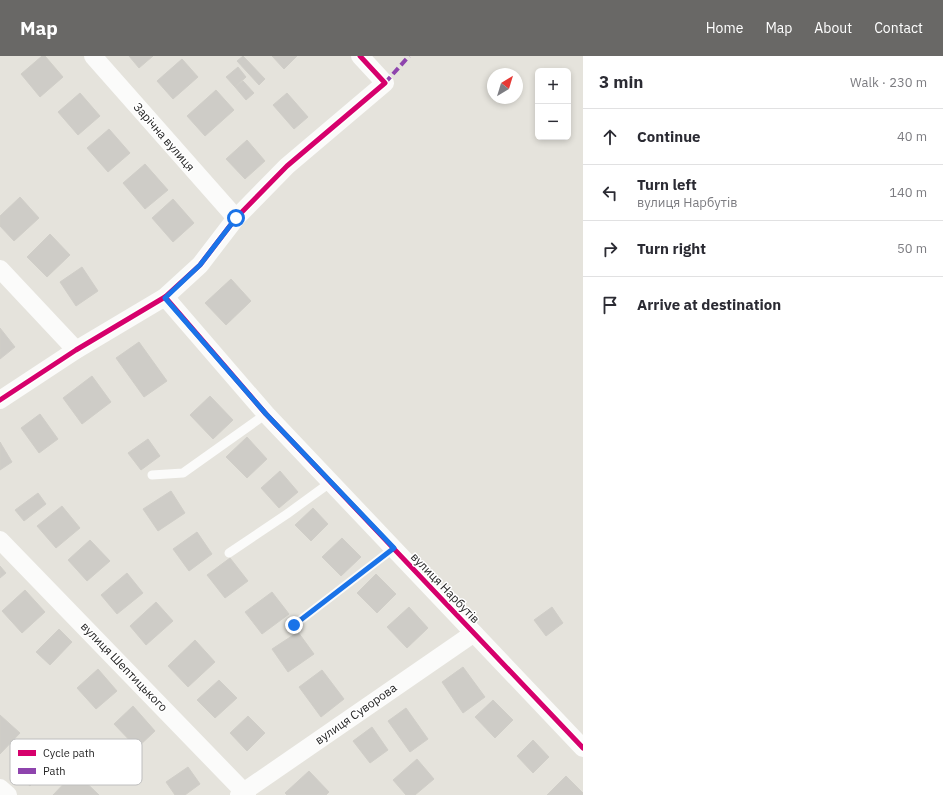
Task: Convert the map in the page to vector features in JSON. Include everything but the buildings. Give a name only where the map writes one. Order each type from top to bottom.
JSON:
[{"type":"street","name":"Зарічна вулиця","points":[[93,56],[236,218]]},
{"type":"street","points":[[0,400],[76,350],[165,298],[200,265],[236,218],[287,166],[385,83],[360,56]]},
{"type":"street","points":[[0,269],[76,350]]},
{"type":"street","name":"вулиця Нарбутів","points":[[165,298],[266,414],[583,748]]},
{"type":"street","name":"вулиця Шептицького","points":[[0,540],[243,794]]},
{"type":"street","name":"вулиця Суворова","points":[[243,794],[474,632]]},
{"type":"street","points":[[0,788],[8,795]]},
{"type":"lane","points":[[152,475],[183,473],[266,414]]},
{"type":"lane","points":[[229,552],[287,514],[331,482]]},
{"type":"lane","points":[[294,625],[394,548]]},
{"type":"marked path","points":[[385,83],[409,56]]},
{"type":"cycle path","points":[[0,400],[76,350],[165,297],[200,265],[236,218],[287,166],[385,83],[360,56]]},
{"type":"cycle path","points":[[165,297],[266,414],[583,748]]},
{"type":"route","points":[[236,218],[200,265],[165,298],[266,414],[394,548],[294,625]]}]
